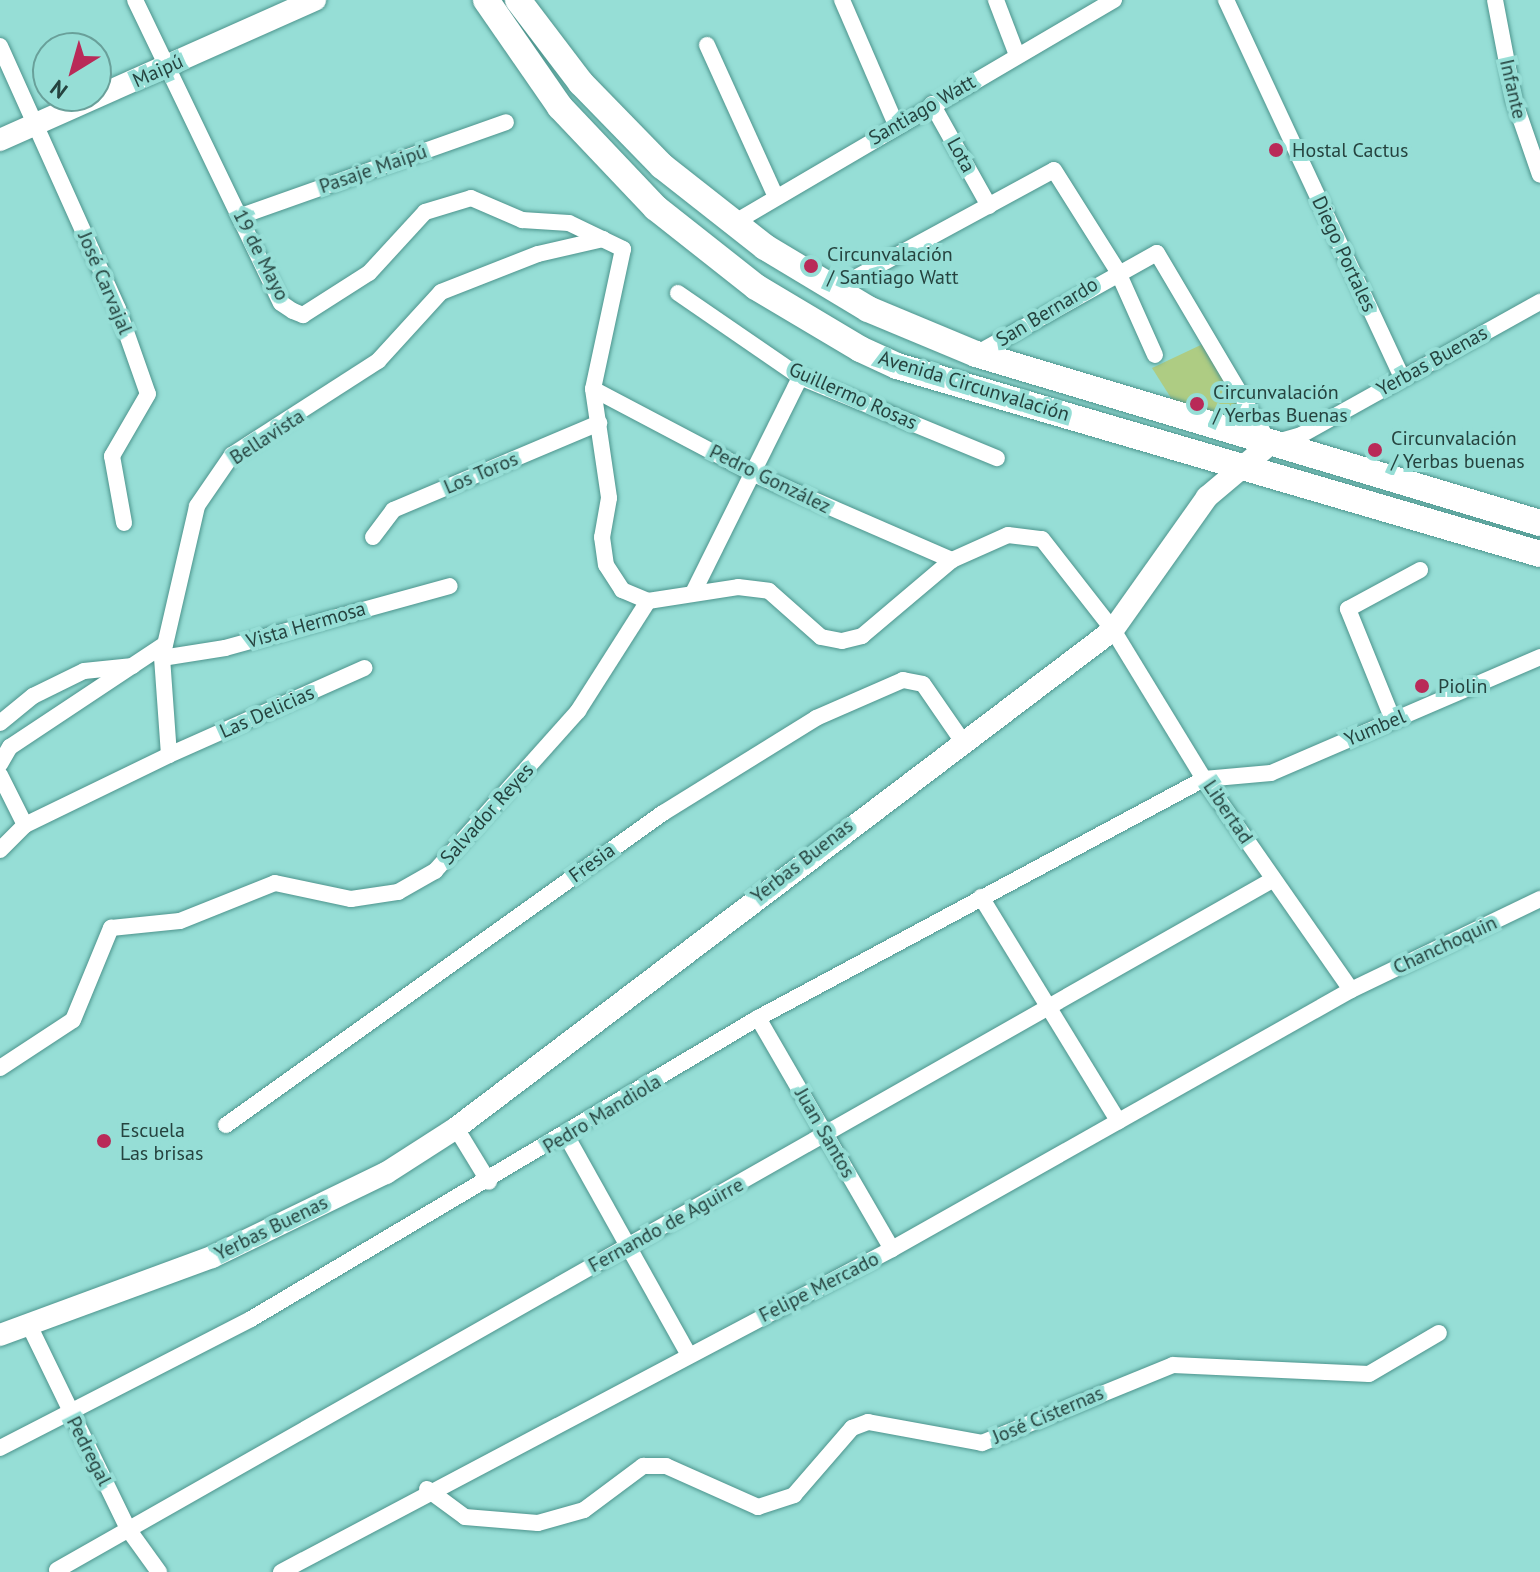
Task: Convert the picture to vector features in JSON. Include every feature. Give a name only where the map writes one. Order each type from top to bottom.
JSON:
[{"type":"main road","name":"Avenida Circunvalación","points":[[486,0],[590,142],[692,238],[790,309],[897,366],[1540,554]]},
{"type":"main road","name":"Avenida Circunvalación","points":[[518,0],[607,112],[732,224],[833,290],[976,354],[1540,523]]},
{"type":"main road","points":[[692,238],[732,224]]},
{"type":"street","name":"19 de Mayo","points":[[135,0],[281,303],[303,315],[369,273],[425,212],[448,203],[471,198],[522,220],[569,223],[604,239]]},
{"type":"street","name":"Maipú","points":[[0,140],[315,0]]},
{"type":"street","points":[[842,0],[896,125]]},
{"type":"street","points":[[996,0],[1017,55]]},
{"type":"street","name":"Santiago Watt","points":[[732,224],[775,195],[1114,0]]},
{"type":"street","name":"Diego Portales","points":[[1226,0],[1402,378]]},
{"type":"street","name":"Infante","points":[[1495,0],[1514,100],[1540,175]]},
{"type":"street","points":[[707,45],[775,195]]},
{"type":"street","name":"José Carvajal","points":[[0,46],[148,394],[112,456],[124,523]]},
{"type":"street","name":"Lota","points":[[932,104],[989,206]]},
{"type":"street","name":"Pasaje Maipú","points":[[241,216],[506,122]]},
{"type":"street","points":[[833,290],[1054,170],[1117,270],[1155,355]]},
{"type":"street","points":[[604,239],[624,256],[593,389],[609,498],[606,565],[622,590],[648,601],[694,591],[769,591],[821,637],[842,641],[862,636],[952,560],[1008,535],[1042,539],[1113,630]]},
{"type":"street","name":"Bellavista","points":[[163,651],[197,506],[232,455],[378,361],[441,292],[538,254],[604,239]]},
{"type":"street","name":"San Bernardo","points":[[976,354],[1117,270],[1157,253],[1270,444]]},
{"type":"street","name":"Guillermo Rosas","points":[[678,293],[800,377],[997,458]]},
{"type":"street","name":"Yerbas Buenas","points":[[0,1335],[212,1257],[386,1173],[456,1128],[961,739],[1113,630],[1207,497],[1240,464],[1270,444],[1301,435],[1540,302]]},
{"type":"street","points":[[694,591],[800,377]]},
{"type":"street","name":"Pedro González","points":[[593,389],[754,474],[952,560]]},
{"type":"street","name":"Los Toros","points":[[373,537],[393,510],[599,423]]},
{"type":"street","points":[[1393,720],[1348,609],[1420,570]]},
{"type":"street","name":"Vista Hermosa","points":[[163,651],[225,648],[450,586]]},
{"type":"street","name":"Salvador Reyes","points":[[0,1068],[73,1020],[111,928],[180,921],[275,883],[351,899],[398,892],[435,871],[578,711],[648,601]]},
{"type":"street","name":"Libertad","points":[[1113,630],[1204,779],[1351,990]]},
{"type":"street","points":[[2,756],[163,651],[169,755]]},
{"type":"street","name":"Yumbel","points":[[1204,779],[1271,773],[1540,657]]},
{"type":"street","points":[[0,723],[33,696],[84,671],[139,666]]},
{"type":"street","name":"Las Delicias","points":[[0,850],[25,825],[169,755],[364,668]]},
{"type":"street","name":"Fresia","points":[[226,1125],[663,813],[816,718],[903,680],[923,684],[961,739]]},
{"type":"street","points":[[0,775],[25,825]]},
{"type":"street","name":"Pedro Mandiola","points":[[0,1448],[251,1319],[567,1137],[758,1018],[1204,779]]},
{"type":"street","name":"Fernando de Aguirre","points":[[57,1570],[1274,879]]},
{"type":"street","points":[[981,897],[1047,1010],[1118,1121]]},
{"type":"street","name":"Chanchoquin","points":[[1351,990],[1540,899]]},
{"type":"street","name":"Felipe Mercado","points":[[281,1572],[427,1489],[892,1249],[1351,990]]},
{"type":"street","name":"Juan Santos","points":[[758,1018],[892,1249]]},
{"type":"street","points":[[456,1128],[489,1182]]},
{"type":"street","points":[[567,1137],[689,1355]]},
{"type":"street","name":"Pedregal","points":[[29,1325],[128,1529],[159,1572]]},
{"type":"street","name":"José Cisternas","points":[[427,1489],[465,1517],[538,1523],[584,1510],[643,1466],[666,1466],[758,1507],[794,1495],[852,1428],[868,1422],[982,1443],[1173,1365],[1369,1374],[1439,1333]]},
{"type":"green space","points":[[1205,343],[1247,415],[1238,427],[1178,409],[1152,368]]},
{"type":"place","name":"Hostal Cactus","points":[[1276,150]]},
{"type":"place","name":"Circunvalación / Santiago Watt","points":[[811,266]]},
{"type":"place","name":"Circunvalación / Yerbas Buenas","points":[[1197,404]]},
{"type":"place","name":"Circunvalación / Yerbas buenas","points":[[1375,450]]},
{"type":"place","name":"Piolin","points":[[1422,686]]},
{"type":"place","name":"Escuela Las brisas","points":[[104,1141]]}]
